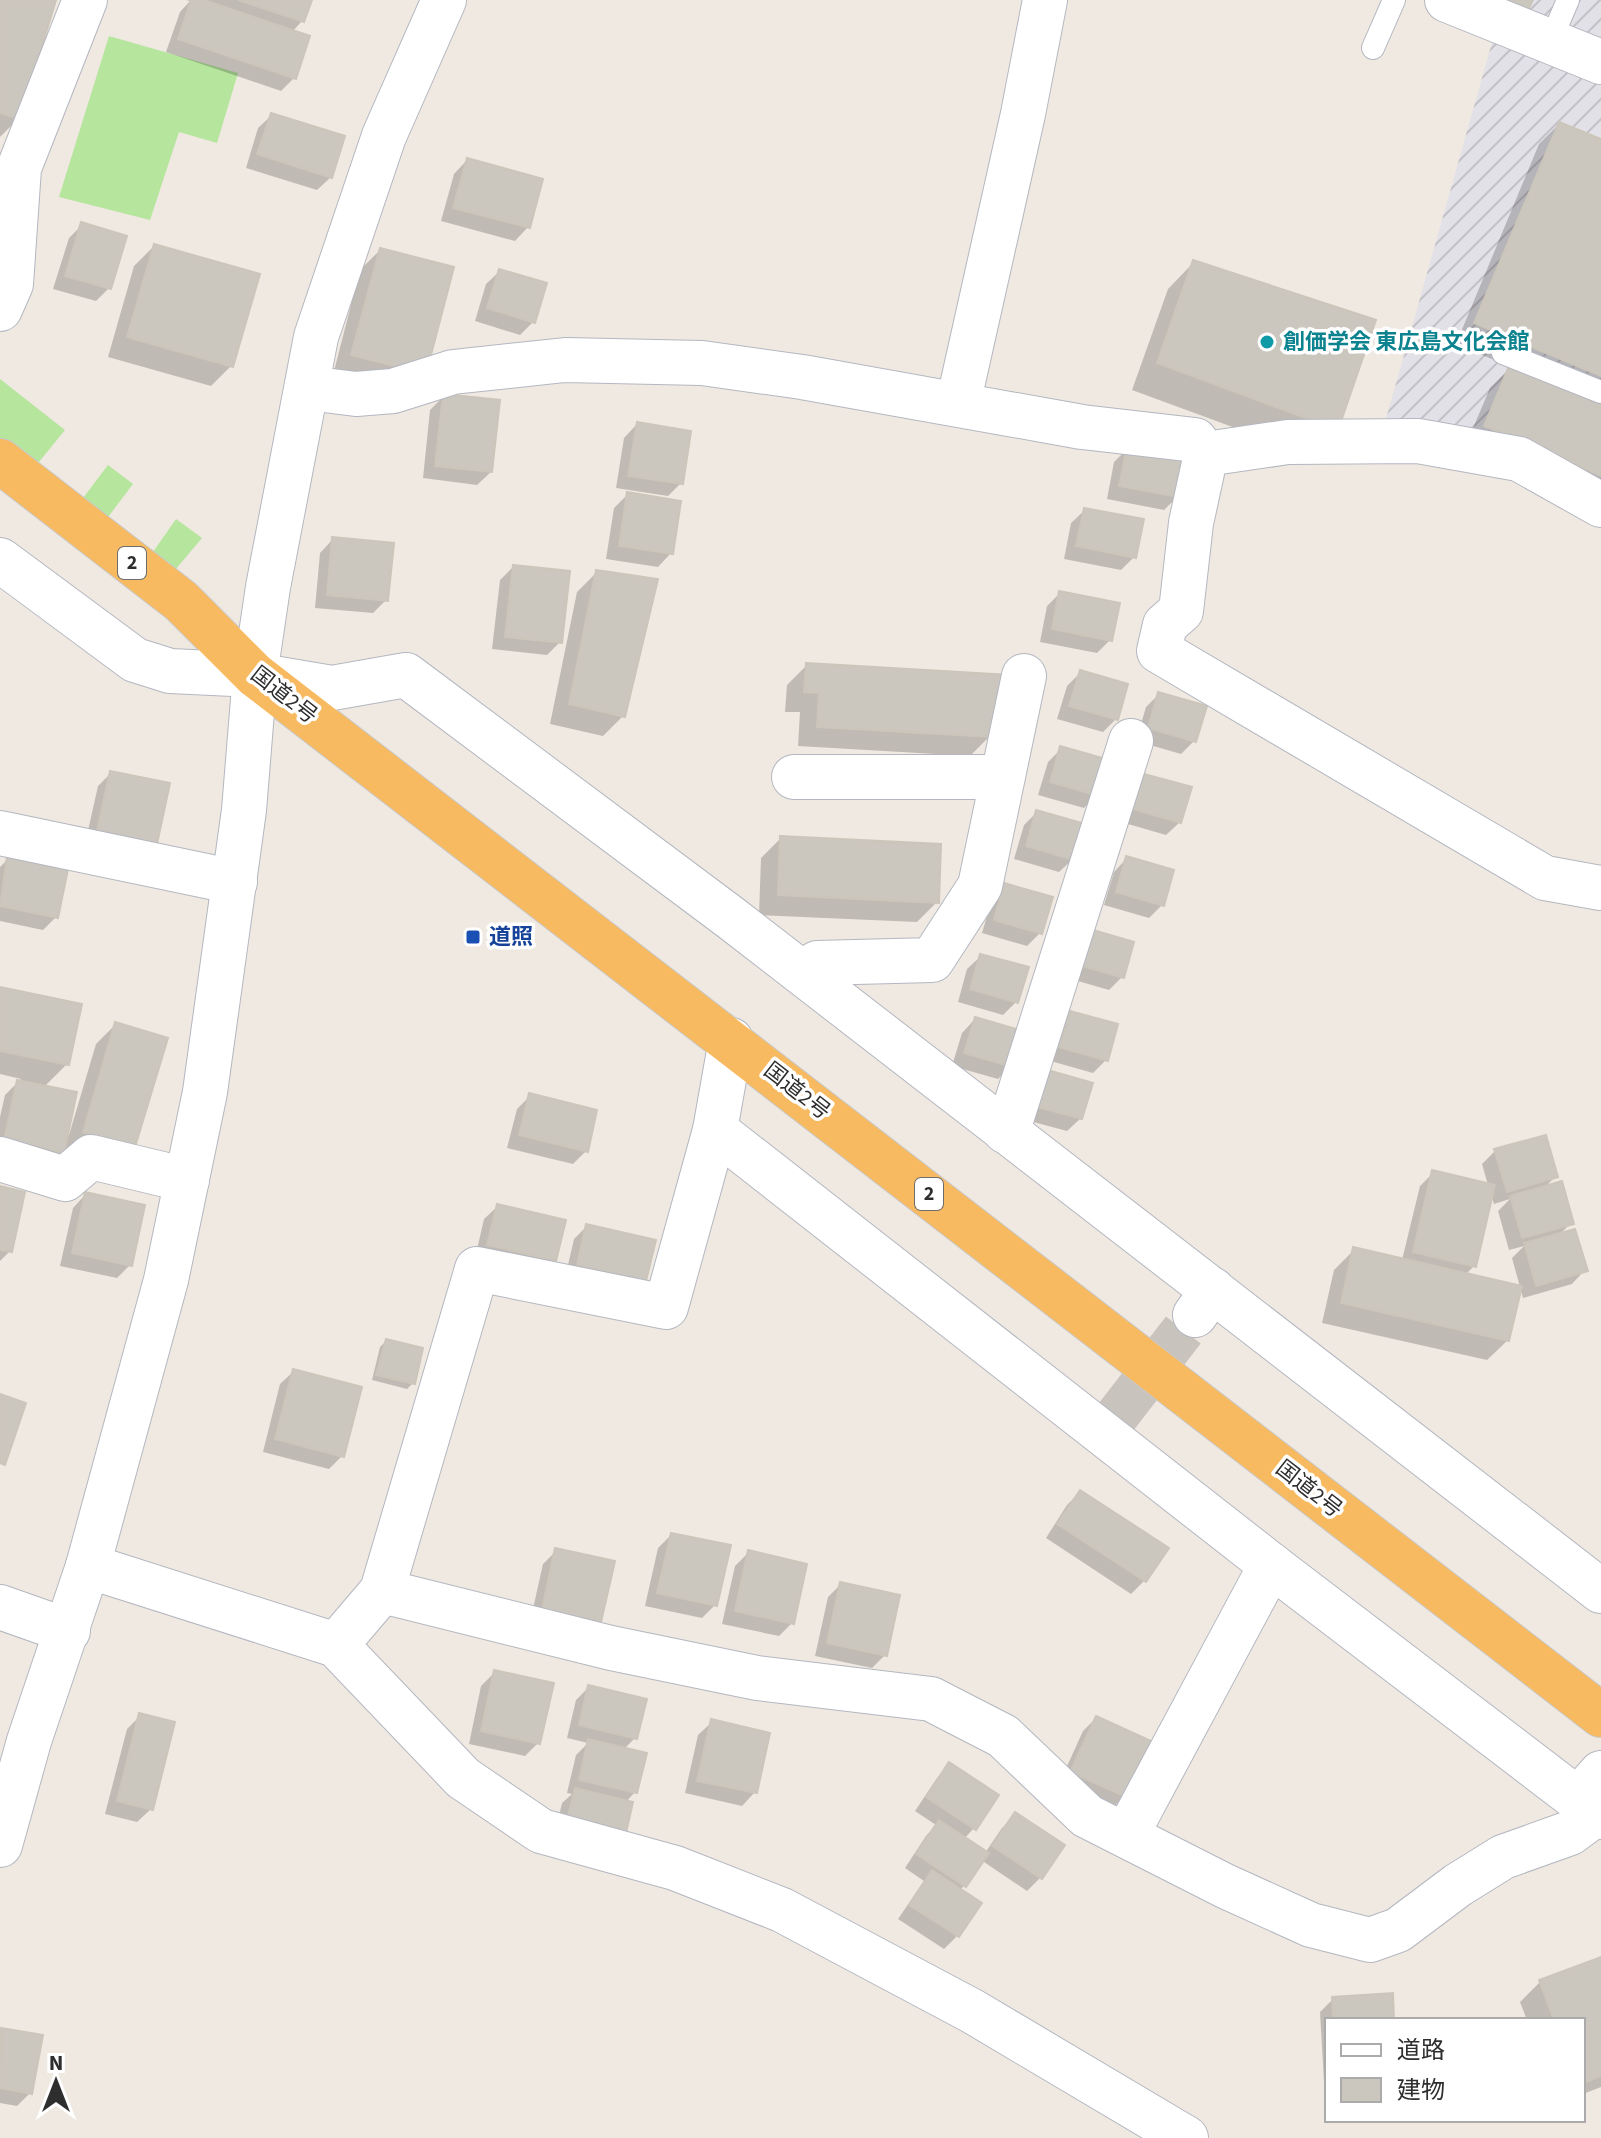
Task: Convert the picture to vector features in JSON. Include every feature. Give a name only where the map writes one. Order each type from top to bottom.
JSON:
[{"type":"highway","name":"国道2号","points":[[0,461],[181,601],[255,675],[1601,1715]]},
{"type":"street","points":[[0,309],[11,284],[19,168],[85,0]]},
{"type":"street","points":[[0,1845],[29,1741],[88,1566],[166,1280],[187,1180],[205,1092],[235,882],[255,675],[268,587],[316,337],[384,136],[444,0]]},
{"type":"street","points":[[958,404],[1023,114],[1045,0]]},
{"type":"street","points":[[1447,0],[1601,62]]},
{"type":"street","points":[[308,388],[356,394],[393,391],[453,372],[565,360],[687,362],[788,375],[1082,427],[1195,440],[1206,454]]},
{"type":"street","points":[[1206,454],[1288,442],[1418,441],[1519,459],[1601,505]]},
{"type":"street","points":[[1206,454],[1191,523],[1181,611],[1165,625],[1159,651],[1545,878],[1601,888]]},
{"type":"street","points":[[0,560],[135,660],[170,671],[255,675],[332,688],[406,675],[731,918],[1005,1131],[1204,1303],[1601,1591]]},
{"type":"street","points":[[817,963],[932,960],[980,886],[1024,676]]},
{"type":"street","points":[[1005,1131],[1131,741]]},
{"type":"street","points":[[794,777],[1003,777]]},
{"type":"street","points":[[0,833],[235,882]]},
{"type":"street","points":[[336,1645],[382,1591],[477,1269],[666,1307],[715,1130],[731,1040]]},
{"type":"street","points":[[382,1591],[611,1648],[757,1678],[931,1699],[1003,1736],[1087,1816],[1225,1886],[1311,1925],[1370,1940],[1398,1930],[1458,1885],[1503,1857],[1570,1833],[1594,1800],[1271,1565],[1109,1425],[715,1130]]},
{"type":"street","points":[[0,1159],[65,1179],[91,1157],[187,1180]]},
{"type":"street","points":[[1127,1834],[1271,1565]]},
{"type":"street","points":[[88,1566],[336,1645],[463,1778],[541,1831],[675,1868],[782,1910],[972,2011],[1186,2138]]},
{"type":"street","points":[[0,1607],[68,1631]]},
{"type":"lane","points":[[1373,48],[1394,0]]},
{"type":"lane","points":[[1550,42],[1568,0]]},
{"type":"lane","points":[[1503,353],[1601,392]]},
{"type":"shaded area","points":[[1504,0],[1601,0],[1601,41]]},
{"type":"shaded area","points":[[1493,39],[1601,86],[1601,493],[1384,426]]},
{"type":"green space","points":[[109,36],[238,73],[217,143],[179,132],[150,220],[59,197]]},
{"type":"green space","points":[[0,379],[65,430],[34,468],[0,441]]},
{"type":"green space","points":[[108,465],[133,484],[105,521],[80,502]]},
{"type":"green space","points":[[176,519],[202,538],[175,570],[153,552]]},
{"type":"building","points":[[0,0],[56,0],[20,119],[0,113]]},
{"type":"building","points":[[191,0],[204,0],[310,36],[296,79],[178,39]]},
{"type":"building","points":[[238,0],[312,0],[304,22]]},
{"type":"building","points":[[1504,0],[1533,0],[1528,10]]},
{"type":"building","points":[[271,113],[345,136],[332,178],[257,154]]},
{"type":"building","points":[[1559,122],[1601,139],[1601,376],[1474,323]]},
{"type":"building","points":[[467,158],[543,179],[530,228],[453,208]]},
{"type":"building","points":[[81,222],[127,236],[111,289],[65,276]]},
{"type":"building","points":[[154,244],[260,274],[233,367],[127,337]]},
{"type":"building","points":[[380,248],[454,267],[426,374],[351,355]]},
{"type":"building","name":"創価学会 東広島文化会館","points":[[1193,260],[1376,320],[1338,430],[1157,363]]},
{"type":"building","points":[[499,269],[547,283],[535,323],[487,308]]},
{"type":"building","points":[[1509,366],[1601,405],[1601,476],[1484,426]]},
{"type":"building","points":[[443,394],[500,400],[492,472],[435,466]]},
{"type":"building","points":[[637,422],[691,431],[683,484],[628,476]]},
{"type":"building","points":[[1127,447],[1187,459],[1179,497],[1119,486]]},
{"type":"building","points":[[627,492],[681,501],[673,554],[619,546]]},
{"type":"building","points":[[1084,508],[1144,519],[1136,558],[1076,546]]},
{"type":"building","points":[[332,537],[394,543],[388,601],[327,595]]},
{"type":"building","points":[[513,565],[570,571],[562,643],[505,637]]},
{"type":"building","points":[[596,570],[658,579],[625,717],[569,704]]},
{"type":"building","points":[[1059,591],[1120,603],[1112,641],[1052,629]]},
{"type":"building","points":[[806,663],[1010,675],[1008,704],[994,708],[992,737],[817,727],[819,693],[804,692]]},
{"type":"building","points":[[1080,670],[1128,684],[1118,720],[1069,706]]},
{"type":"building","points":[[1158,692],[1207,706],[1196,742],[1148,728]]},
{"type":"building","points":[[1060,746],[1109,760],[1099,796],[1050,782]]},
{"type":"building","points":[[110,771],[170,783],[157,844],[97,831]]},
{"type":"building","points":[[1144,774],[1192,787],[1181,823],[1133,809]]},
{"type":"building","points":[[1036,810],[1085,824],[1074,860],[1026,846]]},
{"type":"building","points":[[780,836],[941,844],[939,903],[778,895]]},
{"type":"building","points":[[1126,856],[1174,870],[1164,906],[1116,892]]},
{"type":"building","points":[[7,857],[68,869],[58,918],[0,906]]},
{"type":"building","points":[[1004,883],[1053,897],[1042,934],[994,920]]},
{"type":"building","points":[[1086,928],[1134,942],[1124,978],[1075,964]]},
{"type":"building","points":[[980,954],[1029,967],[1018,1003],[970,989]]},
{"type":"building","points":[[0,987],[82,1004],[69,1065],[0,1051]]},
{"type":"building","points":[[1070,1011],[1118,1024],[1108,1061],[1059,1047]]},
{"type":"building","points":[[975,1017],[1023,1031],[1013,1067],[964,1053]]},
{"type":"building","points":[[115,1022],[168,1038],[135,1147],[83,1132]]},
{"type":"building","points":[[1044,1069],[1093,1083],[1082,1119],[1034,1106]]},
{"type":"building","points":[[17,1080],[77,1092],[64,1153],[4,1140]]},
{"type":"building","points":[[529,1093],[597,1110],[588,1152],[519,1135]]},
{"type":"building","points":[[1546,1135],[1558,1177],[1507,1192],[1494,1149]]},
{"type":"building","points":[[1432,1170],[1495,1185],[1476,1267],[1413,1252]]},
{"type":"building","points":[[1562,1181],[1574,1224],[1522,1238],[1510,1196]]},
{"type":"building","points":[[0,1186],[25,1192],[12,1252],[0,1250]]},
{"type":"building","points":[[85,1192],[145,1205],[132,1266],[72,1253]]},
{"type":"building","points":[[497,1204],[566,1220],[556,1261],[487,1245]]},
{"type":"building","points":[[586,1224],[656,1240],[646,1281],[577,1265]]},
{"type":"building","points":[[1575,1229],[1588,1271],[1536,1286],[1524,1243]]},
{"type":"building","points":[[1353,1247],[1522,1286],[1509,1341],[1341,1303]]},
{"type":"building","points":[[386,1339],[423,1348],[415,1384],[376,1375]]},
{"type":"building","points":[[293,1369],[362,1387],[344,1457],[275,1439]]},
{"type":"building","points":[[0,1394],[26,1403],[5,1465],[0,1463]]},
{"type":"building","points":[[1080,1490],[1169,1548],[1146,1582],[1057,1524]]},
{"type":"building","points":[[671,1533],[731,1545],[717,1606],[657,1593]]},
{"type":"building","points":[[555,1548],[615,1561],[601,1622],[542,1609]]},
{"type":"building","points":[[748,1550],[807,1564],[794,1624],[735,1611]]},
{"type":"building","points":[[840,1582],[900,1595],[887,1656],[827,1643]]},
{"type":"building","points":[[494,1670],[554,1683],[540,1744],[481,1731]]},
{"type":"building","points":[[588,1685],[647,1699],[637,1739],[579,1725]]},
{"type":"building","points":[[139,1713],[175,1722],[153,1810],[117,1801]]},
{"type":"building","points":[[1096,1716],[1151,1741],[1126,1797],[1070,1772]]},
{"type":"building","points":[[711,1719],[770,1733],[757,1793],[697,1781]]},
{"type":"building","points":[[588,1739],[647,1753],[637,1793],[579,1780]]},
{"type":"building","points":[[949,1762],[999,1795],[976,1830],[926,1797]]},
{"type":"building","points":[[575,1788],[633,1802],[624,1842],[565,1828]]},
{"type":"building","points":[[1015,1812],[1065,1845],[1042,1879],[992,1846]]},
{"type":"building","points":[[939,1820],[989,1853],[966,1887],[916,1854]]},
{"type":"building","points":[[932,1870],[982,1903],[959,1937],[909,1905]]},
{"type":"building","points":[[1601,1957],[1601,2076],[1585,2082],[1585,2018],[1553,2018],[1539,1980]]},
{"type":"building","points":[[1393,1993],[1394,2018],[1333,2018],[1332,1997]]},
{"type":"building","points":[[1,2028],[43,2035],[32,2094],[0,2088]]},
{"type":"tunnel","points":[[1116,1417],[1195,1315]]},
{"type":"place","name":"創価学会 東広島文化会館","points":[[1267,342]]},
{"type":"place","name":"道照","points":[[473,937]]}]
